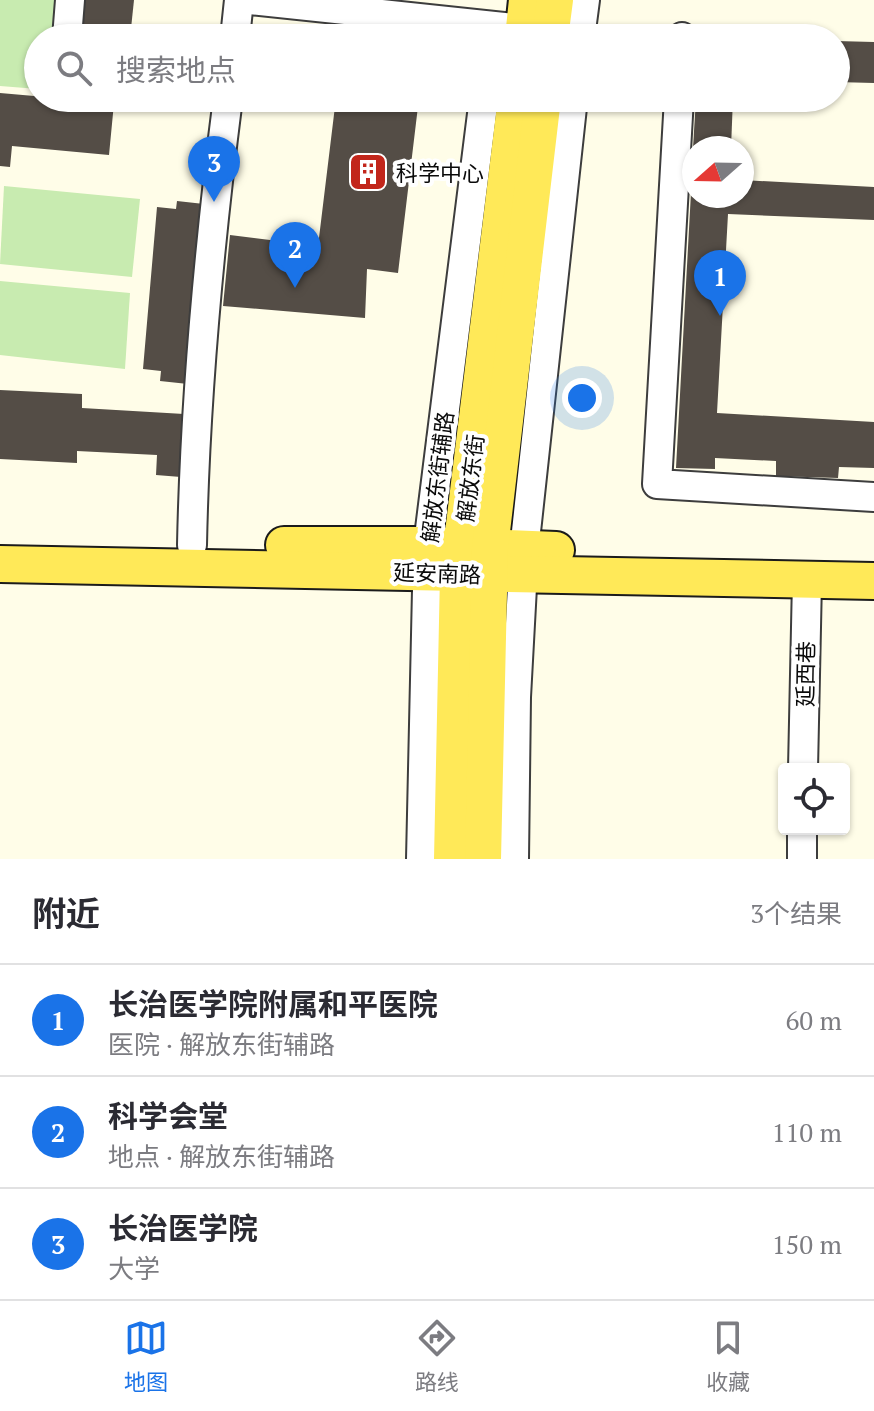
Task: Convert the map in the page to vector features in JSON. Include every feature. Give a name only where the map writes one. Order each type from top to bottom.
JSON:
[{"type":"main road","points":[[515,24],[555,0]]},
{"type":"main road","name":"解放东街","points":[[452,859],[515,112]]},
{"type":"main road","name":"解放东街","points":[[483,859],[475,561],[541,112]]},
{"type":"main road","name":"延安南路","points":[[0,542],[192,545],[807,580],[874,581]]},
{"type":"main road","name":"延安南路","points":[[0,564],[874,557]]},
{"type":"street","points":[[68,24],[70,0]]},
{"type":"street","points":[[236,24],[239,0]]},
{"type":"street","points":[[249,0],[403,8],[515,24]]},
{"type":"street","points":[[582,24],[585,0]]},
{"type":"street","points":[[192,545],[195,426],[215,197],[226,112]]},
{"type":"street","name":"解放东街辅路","points":[[484,112],[475,561],[516,697],[514,859]]},
{"type":"street","name":"解放东街辅路","points":[[421,859],[475,561],[570,112]]},
{"type":"street","points":[[678,112],[657,484],[874,497]]},
{"type":"street","name":"延西巷","points":[[803,763],[807,580]]},
{"type":"street","points":[[802,835],[802,859]]},
{"type":"green space","points":[[0,0],[63,0],[61,24],[24,24],[24,88],[0,86]]},
{"type":"green space","points":[[4,186],[140,199],[132,277],[0,264]]},
{"type":"green space","points":[[0,281],[130,293],[125,369],[0,355]]},
{"type":"building","points":[[84,0],[134,0],[131,24],[81,24]]},
{"type":"building","points":[[850,41],[874,42],[874,83],[850,82]]},
{"type":"building","points":[[0,93],[24,95],[24,112],[113,112],[109,155],[12,146],[10,167],[0,166]]},
{"type":"building","points":[[334,112],[417,112],[398,273],[367,269],[365,318],[223,306],[230,235],[318,246]]},
{"type":"building","points":[[695,112],[732,112],[731,136],[694,136]]},
{"type":"building","points":[[754,181],[874,187],[874,220],[728,214],[717,413],[874,422],[874,468],[839,467],[838,478],[776,476],[776,461],[715,458],[715,469],[676,468],[690,208],[754,208]]},
{"type":"building","points":[[177,201],[204,204],[188,384],[160,381],[161,371],[143,369],[157,207],[176,209]]},
{"type":"building","points":[[0,390],[82,394],[82,408],[184,414],[181,477],[156,475],[157,455],[77,451],[77,463],[0,459]]},
{"type":"place","name":"科学中心","points":[[368,172]]},
{"type":"place","name":"长治医学院","points":[[214,202]]},
{"type":"place","name":"科学会堂","points":[[295,288]]},
{"type":"place","name":"长治医学院附属和平医院","points":[[720,316]]}]
